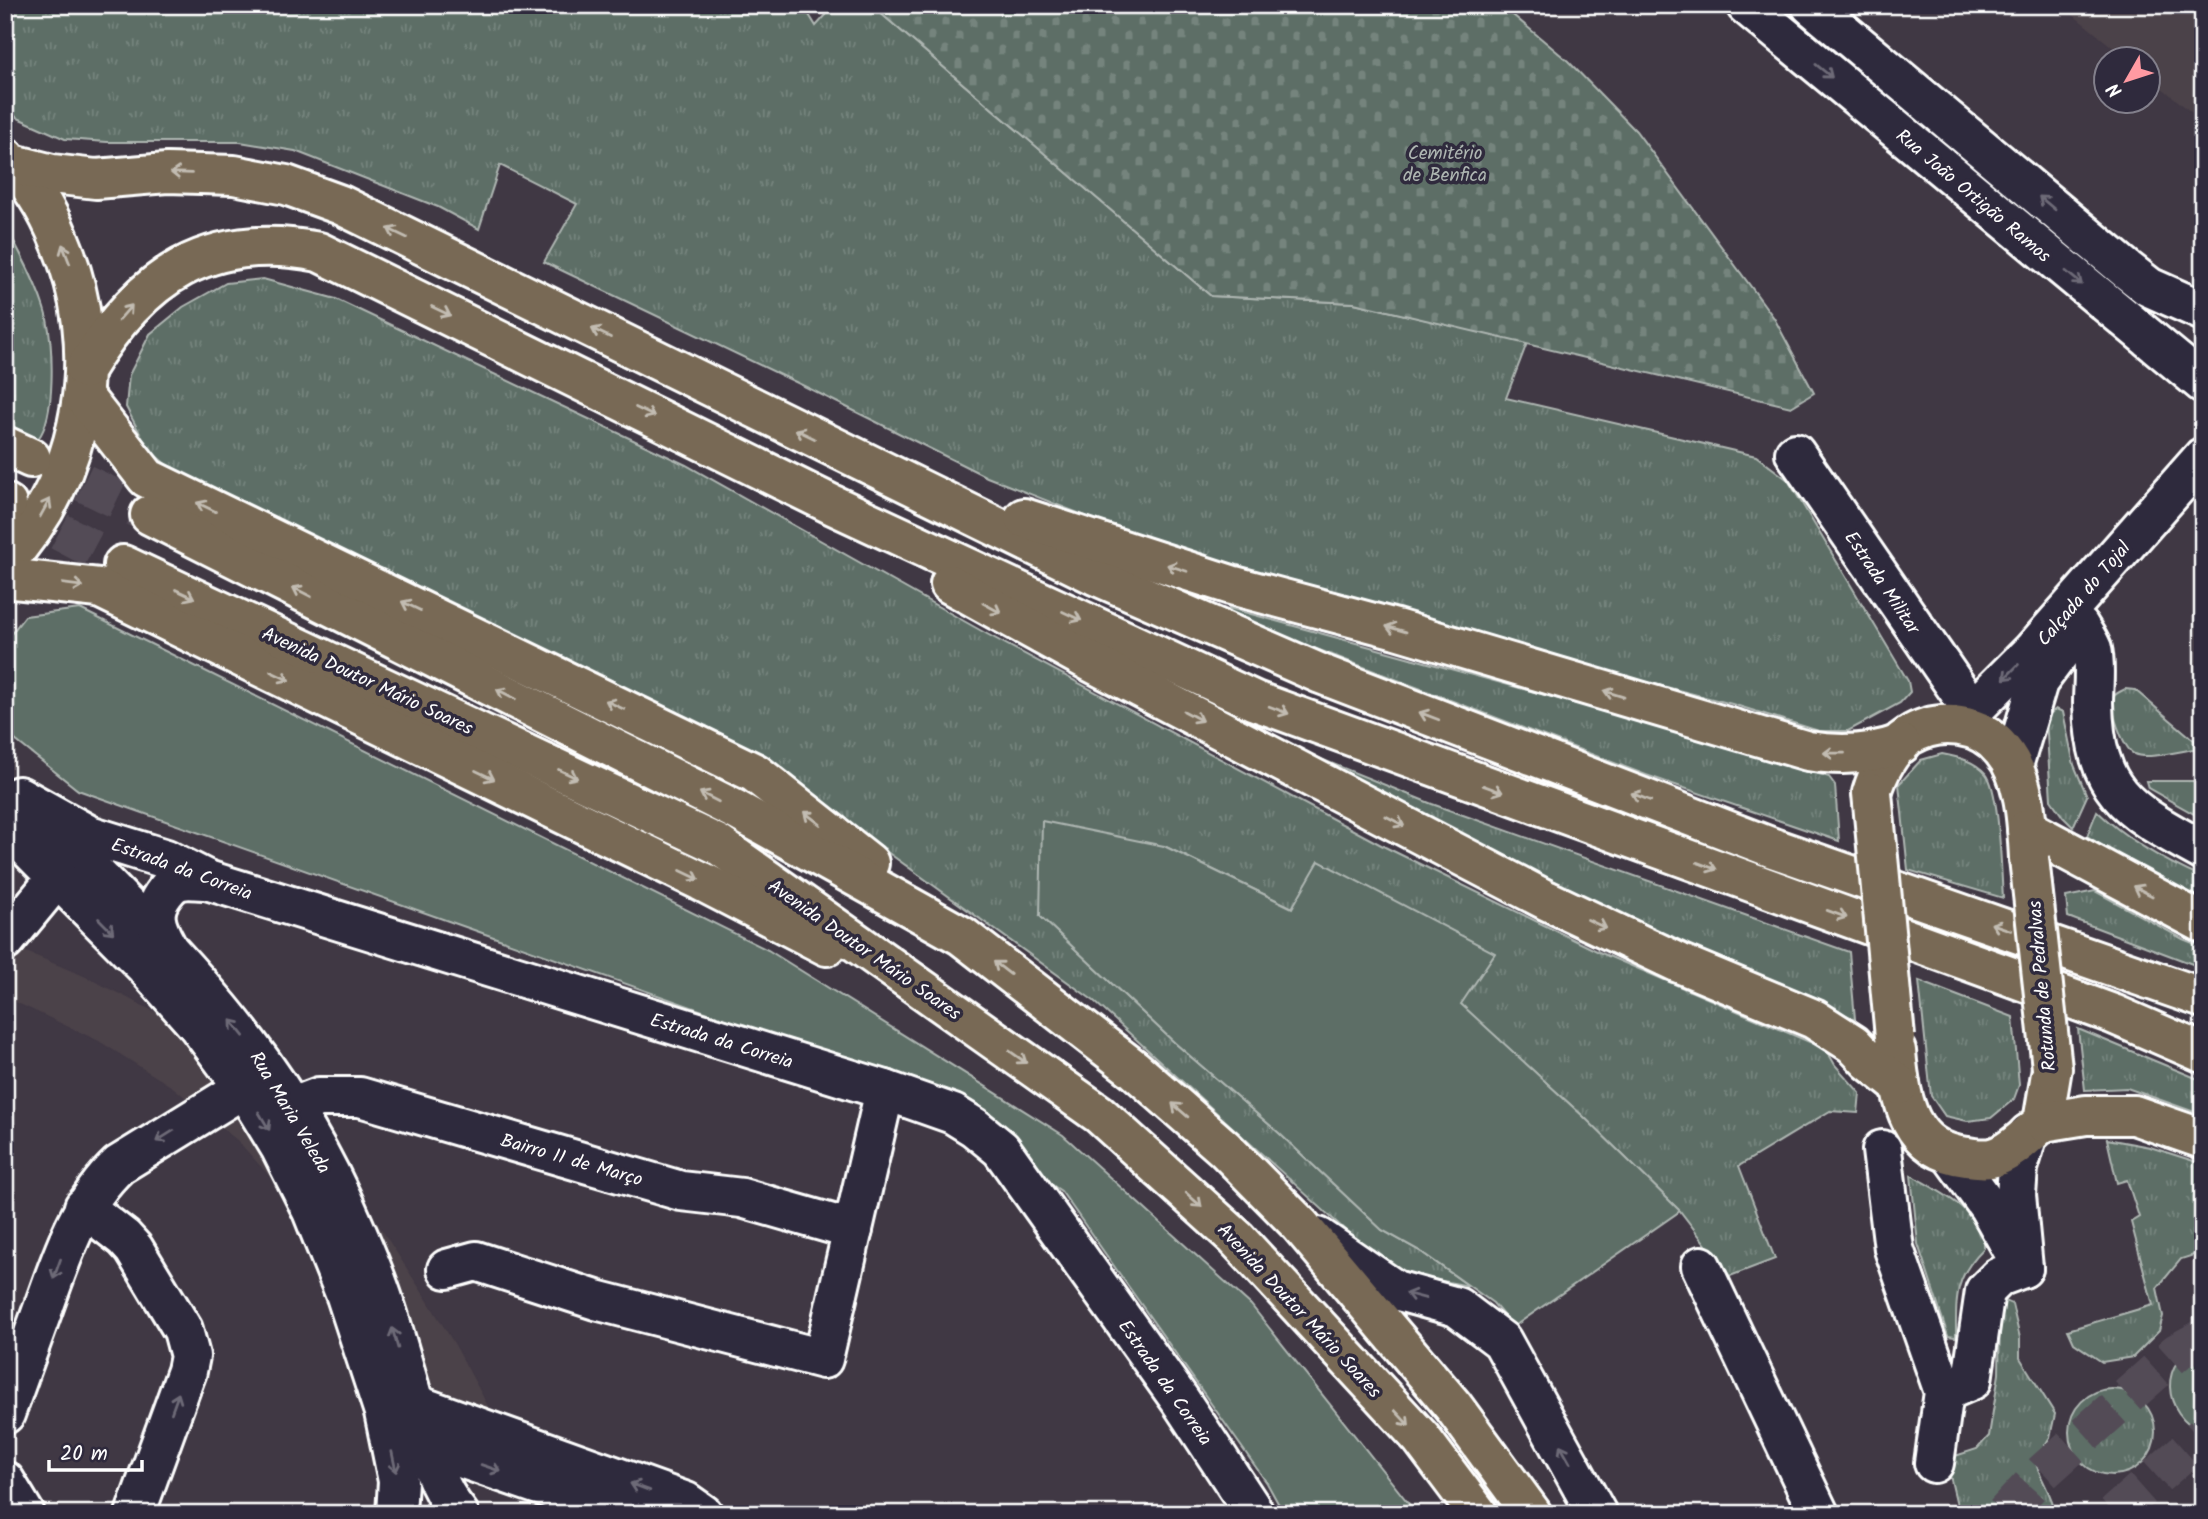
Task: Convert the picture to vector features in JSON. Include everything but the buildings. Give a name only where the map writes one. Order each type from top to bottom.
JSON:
[{"type":"main road","points":[[5,562],[20,547],[43,513],[62,476],[75,437],[84,383],[84,332],[79,296],[69,260],[36,194],[9,161]]},
{"type":"main road","points":[[9,161],[52,174],[96,179],[167,173],[234,175],[286,185],[341,205],[1095,575],[1321,674],[1773,848],[2203,998]]},
{"type":"main road","points":[[84,383],[108,334],[135,302],[168,275],[202,257],[235,248],[291,247],[320,252],[832,505],[1255,701],[2113,1014],[2203,1053]]},
{"type":"main road","points":[[84,383],[147,478],[755,773],[1134,1069],[1225,1149],[1300,1225],[1453,1406],[1532,1514]]},
{"type":"main road","points":[[867,464],[1231,585],[1396,629],[1808,751],[1858,753],[1900,744]]},
{"type":"main road","points":[[832,505],[929,572],[1089,661],[1546,901],[1679,963],[1814,1019],[1837,1032],[1899,1085]]},
{"type":"main road","points":[[150,515],[736,810],[962,936]]},
{"type":"main road","name":"Avenida Doutor Mário Soares","points":[[123,565],[717,844],[1098,1114],[1236,1238],[1420,1438],[1478,1514]]},
{"type":"main road","points":[[5,578],[99,588],[701,881],[962,1017]]},
{"type":"main road","points":[[1965,717],[1908,736],[1889,756],[1872,793],[1899,1085],[1904,1105],[1920,1134],[1935,1147],[1951,1155],[1985,1158],[1996,1157],[2036,1128],[2086,1115],[2134,1115],[2203,1139]]},
{"type":"main road","name":"Rotunda de Pedralvas","points":[[1965,717],[2003,750],[2013,766],[2022,797],[2052,1068],[2036,1128]]},
{"type":"main road","points":[[2028,843],[2203,923]]},
{"type":"street","name":"Rua João Ortigão Ramos","points":[[1746,5],[2203,383]]},
{"type":"street","points":[[1811,5],[2149,287],[2203,311]]},
{"type":"street","name":"Estrada Militar","points":[[1795,453],[1965,717]]},
{"type":"street","name":"Calçada do Tojal","points":[[1965,717],[2032,651],[2203,457]]},
{"type":"street","name":"Calçada do Tojal","points":[[2013,766],[2038,682],[2079,626],[2171,521],[2203,495]]},
{"type":"street","points":[[2079,626],[2092,650],[2096,746],[2107,777],[2127,804],[2155,824],[2203,851]]},
{"type":"street","name":"Rua Maria Veleda","points":[[10,802],[57,878],[144,964],[198,1026],[244,1088],[280,1147],[312,1211],[346,1296],[399,1408],[426,1446],[443,1490],[459,1514]]},
{"type":"street","name":"Rua Maria Veleda","points":[[10,802],[166,945],[211,995],[250,1044],[293,1107],[317,1149],[365,1253],[385,1304],[399,1408],[396,1514]]},
{"type":"street","name":"Estrada da Correia","points":[[10,802],[89,835],[166,859],[207,880],[885,1090],[953,1114],[1001,1149],[1180,1400],[1255,1514]]},
{"type":"street","points":[[5,941],[57,878]]},
{"type":"street","points":[[166,945],[156,927],[154,912],[159,900],[168,888],[178,881],[207,880]]},
{"type":"street","points":[[5,1414],[61,1259],[85,1207],[101,1181],[119,1165],[244,1088]]},
{"type":"street","points":[[447,1269],[476,1261],[596,1300],[823,1359],[885,1090]]},
{"type":"street","name":"Bairro 11 de Março","points":[[293,1107],[319,1097],[360,1097],[681,1191],[742,1198],[853,1230]]},
{"type":"street","points":[[2023,1268],[2016,1195],[2018,1168],[2036,1128]]},
{"type":"street","points":[[1882,1150],[1894,1249],[1944,1392],[1934,1463]]},
{"type":"street","points":[[1951,1155],[1988,1206],[2023,1268]]},
{"type":"street","points":[[85,1207],[134,1249],[183,1330],[190,1356],[135,1514]]},
{"type":"street","points":[[1300,1225],[1395,1290],[1457,1307],[1502,1341],[1597,1514]]},
{"type":"street","points":[[1701,1266],[1819,1514]]},
{"type":"street","points":[[1944,1392],[1972,1380],[1985,1291],[1999,1277],[2023,1268]]},
{"type":"street","points":[[399,1408],[686,1502],[703,1514]]},
{"type":"street","points":[[426,1446],[623,1514]]},
{"type":"street","points":[[5,1481],[25,1514]]},
{"type":"shaded area","points":[[2061,5],[2203,5],[2203,122],[2162,88],[2162,46],[2111,46]]},
{"type":"shaded area","points":[[5,943],[86,977],[165,1017],[203,1044],[334,1165],[369,1210],[429,1303],[495,1419],[442,1442],[291,1200],[238,1141],[174,1088],[99,1041],[5,997]]},
{"type":"green space","points":[[5,5],[803,5],[816,26],[835,5],[871,5],[1211,296],[1354,303],[1527,343],[1506,398],[1756,456],[1788,480],[1908,681],[1910,692],[1900,703],[1848,731],[1819,731],[1732,704],[1314,596],[1187,556],[987,477],[544,262],[577,204],[500,165],[479,229],[438,207],[295,151],[240,142],[107,142],[65,139],[20,119],[5,110]]},
{"type":"green space","name":"Cemitério de Benfica","points":[[871,5],[1501,5],[1568,61],[1636,131],[1774,318],[1814,393],[1791,407],[1354,303],[1211,296]]},
{"type":"green space","points":[[5,225],[35,283],[47,319],[52,381],[48,415],[38,439],[5,423]]},
{"type":"green space","points":[[263,279],[336,299],[686,465],[987,634],[1385,847],[1599,952],[1826,1049],[1835,1065],[1860,1093],[1858,1113],[1830,1111],[1739,1166],[1775,1259],[1730,1276],[1680,1211],[1585,1118],[1460,1004],[1494,953],[1319,862],[1293,908],[1164,846],[1040,916],[1175,1043],[1279,1133],[1382,1230],[1420,1251],[1469,1286],[1390,1271],[1094,1001],[754,756],[168,466],[148,449],[126,407],[129,375],[150,334],[183,307],[226,283]]},
{"type":"green space","points":[[1229,608],[1592,708],[1829,777],[1835,785],[1839,841],[1646,775],[1233,617]]},
{"type":"green space","points":[[80,609],[768,950],[1063,1135],[1251,1305],[1417,1514],[1284,1514],[1267,1483],[1061,1191],[892,1078],[78,790],[5,732],[5,642],[25,616]]},
{"type":"green space","points":[[2125,689],[2135,690],[2195,741],[2194,749],[2155,756],[2134,754],[2125,744],[2113,708],[2115,695]]},
{"type":"green space","points":[[2056,709],[2063,712],[2074,765],[2087,796],[2073,827],[2051,800],[2046,717]]},
{"type":"green space","points":[[1274,740],[1432,804],[1849,952],[1855,1019],[1524,873]]},
{"type":"green space","points":[[1942,754],[1977,766],[1991,783],[1997,814],[2003,898],[1908,870],[1899,784],[1921,760]]},
{"type":"green space","points":[[2146,781],[2203,781],[2203,819],[2148,788]]},
{"type":"green space","points":[[2097,811],[2147,849],[2203,878],[2203,902],[2167,886],[2087,836]]},
{"type":"green space","points":[[1042,821],[1164,846],[1292,908],[1319,861],[1495,953],[1461,1004],[1585,1118],[1680,1211],[1513,1327],[1493,1303],[1420,1251],[1382,1230],[1279,1133],[1175,1043],[1040,916]]},
{"type":"green space","points":[[2095,891],[2183,939],[2203,947],[2203,968],[2068,917],[2066,897]]},
{"type":"green space","points":[[1919,981],[2013,1017],[2019,1085],[2014,1099],[1991,1118],[1967,1121],[1945,1116],[1931,1096]]},
{"type":"green space","points":[[2078,1029],[2203,1081],[2203,1115],[2127,1088],[2085,1090]]},
{"type":"green space","points":[[2107,1139],[2150,1147],[2203,1164],[2203,1252],[2181,1259],[2157,1288],[2163,1316],[2159,1331],[2133,1357],[2102,1362],[2074,1343],[2068,1330],[2153,1305],[2131,1222],[2139,1217],[2127,1180],[2117,1183]]},
{"type":"green space","points":[[1911,1175],[1946,1195],[1968,1213],[1982,1235],[1984,1248],[1967,1269],[1959,1289],[1956,1337],[1948,1336],[1918,1244]]},
{"type":"green space","points":[[2005,1301],[2012,1304],[2020,1338],[2020,1358],[2055,1414],[2050,1437],[2035,1461],[2056,1514],[1948,1514],[1957,1505],[1946,1459],[1977,1449],[1989,1436],[1999,1374],[2000,1311]]},
{"type":"green space","points":[[2203,1344],[2203,1432],[2189,1424],[2179,1413],[2172,1400],[2170,1387],[2178,1361],[2188,1351]]},
{"type":"green space","points":[[2112,1389],[2129,1392],[2143,1401],[2152,1415],[2155,1432],[2152,1449],[2143,1463],[2129,1472],[2112,1475],[2095,1472],[2081,1463],[2072,1449],[2069,1432],[2072,1415],[2081,1401],[2095,1392]]},
{"type":"tunnel","points":[[32,458],[150,515]]},
{"type":"tunnel","points":[[9,505],[123,565]]},
{"type":"tunnel","points":[[2004,1514],[2043,1472],[2177,1352],[2203,1338]]},
{"type":"tunnel","points":[[2114,1514],[2203,1435]]}]
